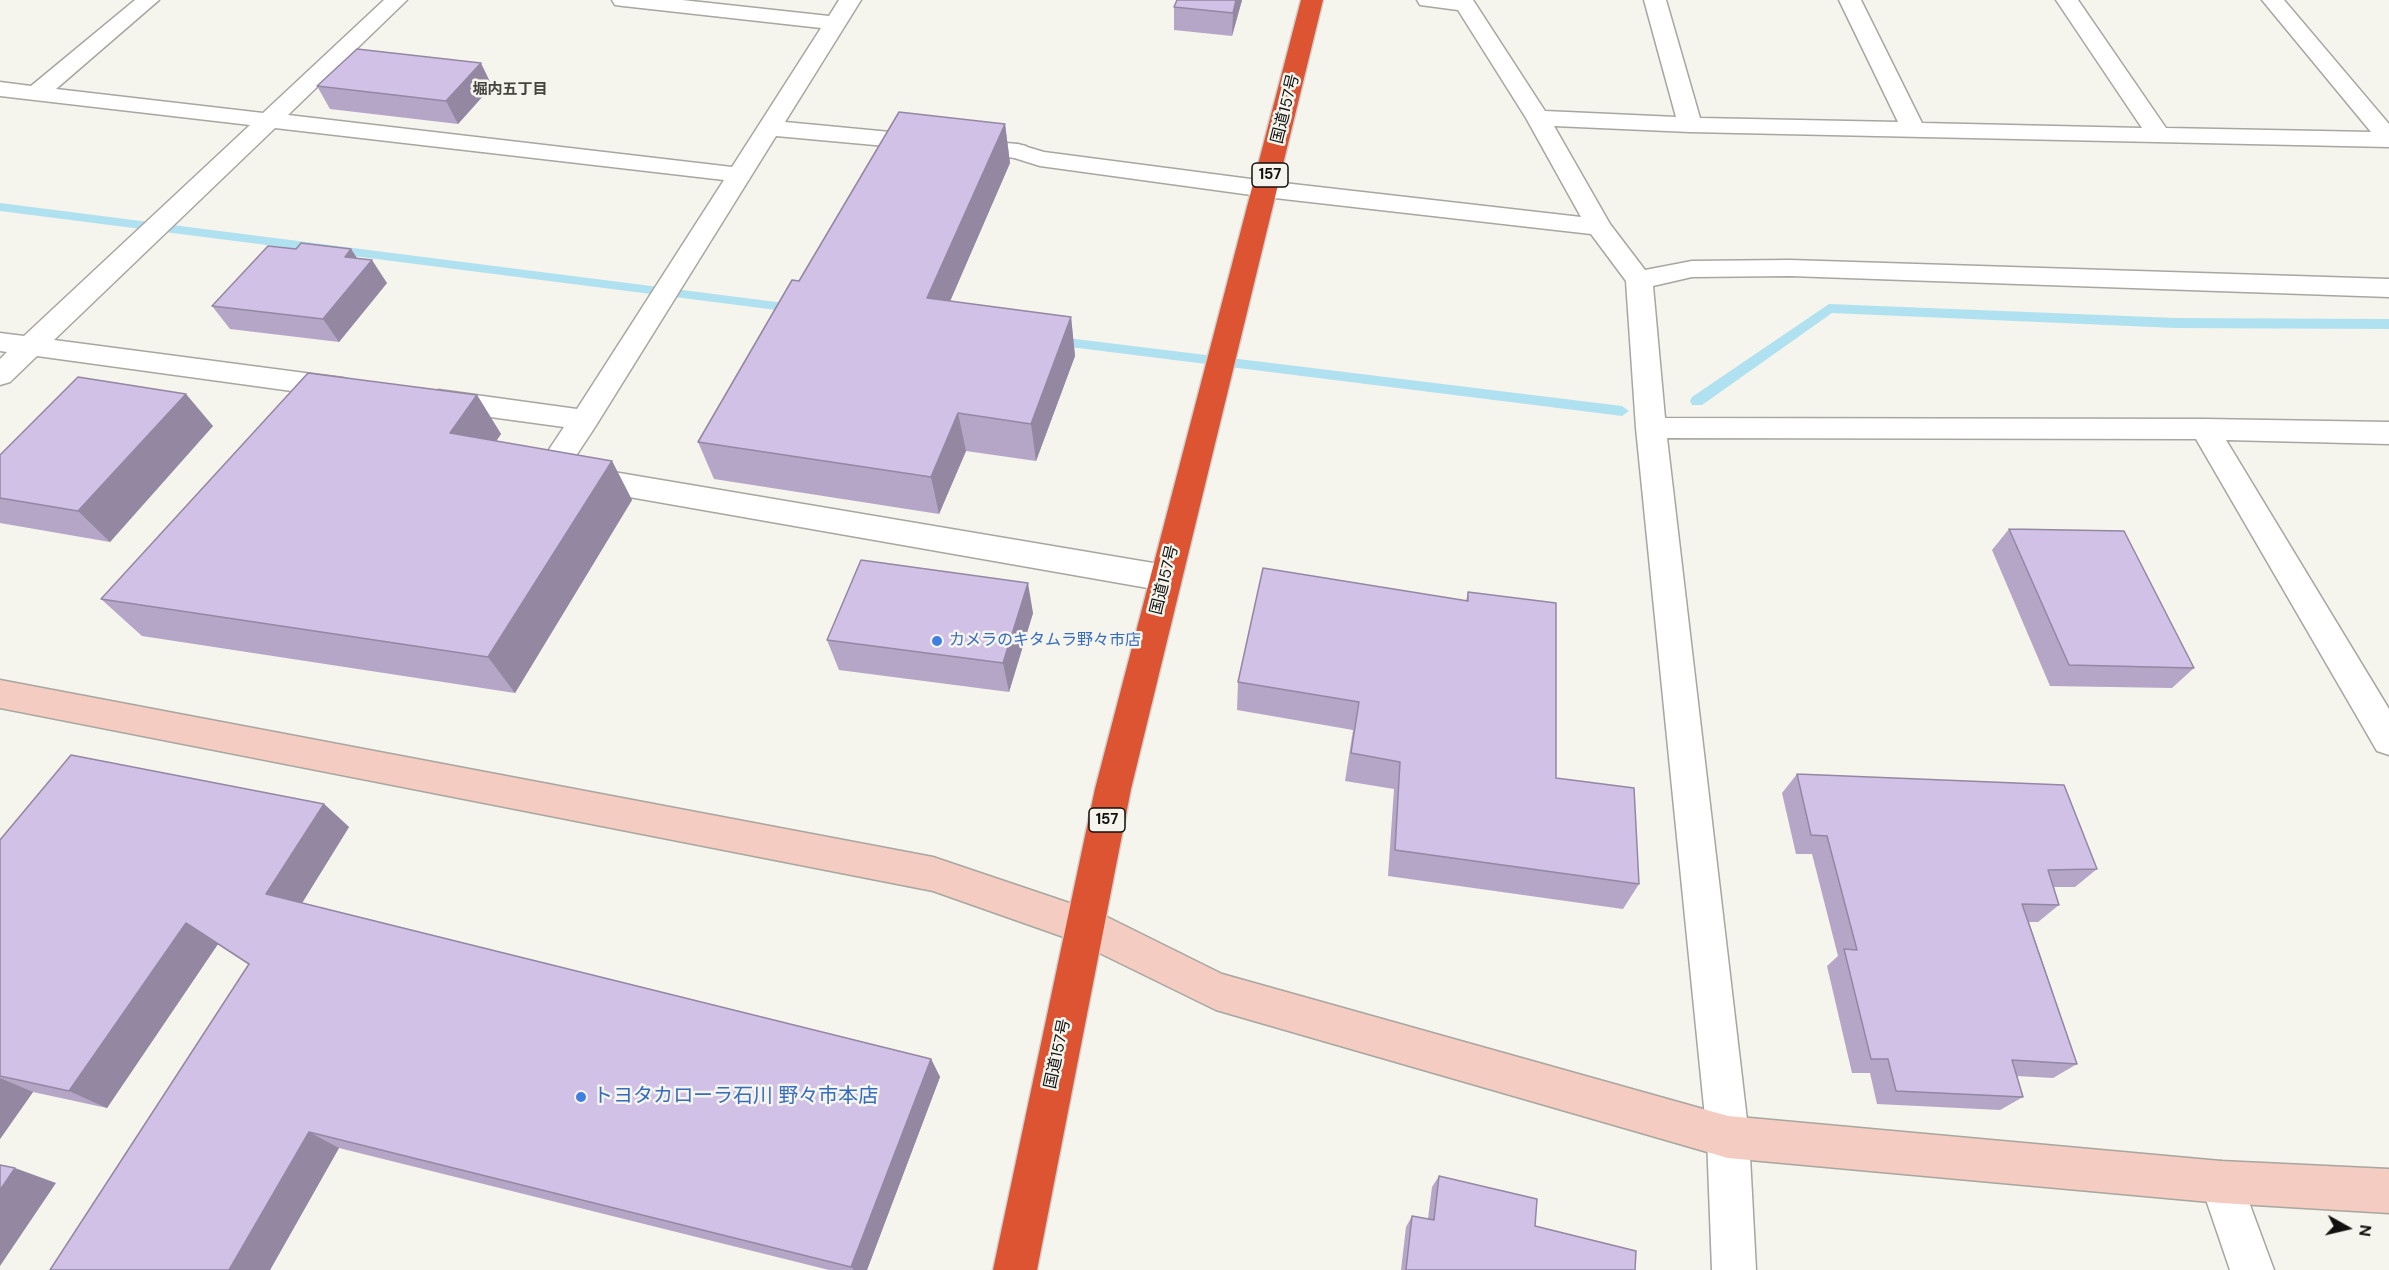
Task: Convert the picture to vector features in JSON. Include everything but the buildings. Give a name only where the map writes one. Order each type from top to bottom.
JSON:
[{"type":"highway","name":"国道157号","points":[[1015,1270],[1113,789],[1312,0]]},
{"type":"street","points":[[35,94],[148,0]]},
{"type":"street","points":[[0,375],[396,0]]},
{"type":"street","points":[[623,0],[835,23]]},
{"type":"street","points":[[850,0],[658,306],[549,472],[1165,578]]},
{"type":"street","points":[[1428,0],[1465,5],[1538,118],[1599,227],[1639,280],[1651,428],[1728,1137],[1734,1270]]},
{"type":"street","points":[[1655,0],[1690,126]]},
{"type":"street","points":[[1850,0],[1914,130]]},
{"type":"street","points":[[2067,0],[2159,135]]},
{"type":"street","points":[[2273,0],[2389,140]]},
{"type":"street","points":[[0,89],[740,175]]},
{"type":"street","points":[[1538,118],[1690,126],[2389,140]]},
{"type":"street","points":[[770,128],[1017,151],[1040,159],[1266,189],[1599,227]]},
{"type":"street","points":[[1639,280],[1692,269],[1790,268],[2389,288]]},
{"type":"street","points":[[0,342],[373,392]]},
{"type":"street","points":[[408,396],[585,420]]},
{"type":"street","points":[[1651,428],[2205,429],[2389,433]]},
{"type":"street","points":[[2205,429],[2378,702],[2389,740]]},
{"type":"street","points":[[0,694],[933,874],[1085,926],[1216,991],[1728,1137],[2221,1182],[2389,1191]]},
{"type":"street","points":[[2221,1182],[2252,1270]]},
{"type":"waterway","points":[[0,207],[800,309]]},
{"type":"waterway","points":[[1697,401],[1829,308],[2176,323],[2389,324]]},
{"type":"waterway","points":[[1051,341],[1622,411]]},
{"type":"place","name":"カメラのキタムラ野々市店","points":[[937,641]]},
{"type":"place","name":"トヨタカローラ石川 野々市本店","points":[[581,1097]]},
{"type":"district","name":"堀内五丁目","points":[[510,90]]}]
